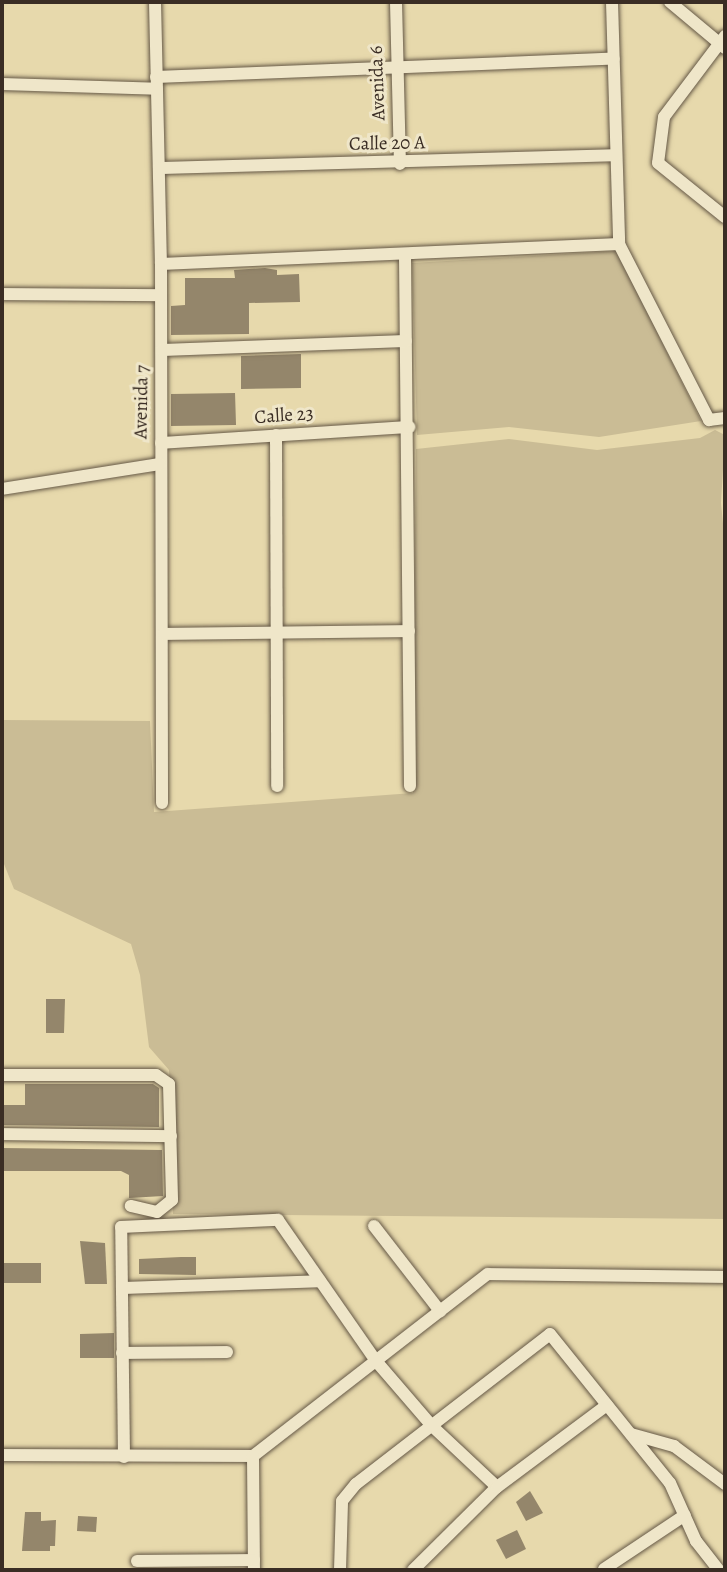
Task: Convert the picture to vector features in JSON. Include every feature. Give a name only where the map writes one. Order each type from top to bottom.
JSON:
[{"type":"street","name":"Avenida 7","points":[[155,2],[162,350],[162,803]]},
{"type":"street","name":"Avenida 6","points":[[396,2],[395,69],[400,164]]},
{"type":"street","points":[[612,2],[619,244],[709,420],[725,418]]},
{"type":"street","points":[[670,2],[723,42],[664,117],[658,163],[725,217]]},
{"type":"street","points":[[2,84],[157,83],[614,59]]},
{"type":"street","name":"Calle 20 A","points":[[159,168],[400,164],[616,155]]},
{"type":"street","points":[[161,264],[405,256],[619,244]]},
{"type":"street","points":[[405,256],[409,427],[410,786]]},
{"type":"street","points":[[2,294],[161,295]]},
{"type":"street","points":[[162,350],[406,341]]},
{"type":"street","name":"Calle 23","points":[[161,443],[409,427]]},
{"type":"street","points":[[276,435],[277,786]]},
{"type":"street","points":[[2,489],[160,464]]},
{"type":"street","points":[[164,634],[409,631]]},
{"type":"street","points":[[2,1075],[156,1075],[169,1084],[172,1199],[166,1209],[146,1212],[131,1206]]},
{"type":"street","points":[[2,1134],[171,1136]]},
{"type":"street","points":[[124,1457],[121,1227],[278,1220],[376,1361],[432,1426],[497,1487]]},
{"type":"street","points":[[374,1226],[440,1311]]},
{"type":"street","points":[[2,1455],[253,1456],[488,1273],[725,1277]]},
{"type":"street","points":[[122,1288],[320,1281]]},
{"type":"street","points":[[340,1570],[342,1501],[356,1484],[550,1334],[670,1483],[696,1541],[719,1570]]},
{"type":"street","points":[[122,1353],[227,1352]]},
{"type":"street","points":[[413,1570],[497,1487],[607,1405]]},
{"type":"street","points":[[630,1433],[674,1446],[725,1483]]},
{"type":"street","points":[[137,1561],[254,1565],[253,1456]]},
{"type":"street","points":[[604,1569],[685,1515]]},
{"type":"shaded area","points":[[617,251],[701,421],[599,437],[509,427],[417,435],[412,263]]},
{"type":"shaded area","points":[[715,430],[725,435],[721,503],[725,544],[725,1219],[173,1214],[169,1070],[149,1047],[140,975],[131,944],[14,889],[2,859],[2,720],[150,721],[154,812],[413,793],[416,449],[509,439],[597,450],[700,438]]},
{"type":"building","points":[[234,270],[277,270],[277,275],[299,274],[300,302],[249,303],[249,334],[171,335],[171,306],[185,305],[185,278],[235,278]]},
{"type":"building","points":[[301,354],[301,388],[241,389],[241,356]]},
{"type":"building","points":[[235,393],[236,425],[171,426],[171,394]]},
{"type":"building","points":[[46,999],[65,999],[64,1033],[46,1033]]},
{"type":"building","points":[[25,1084],[153,1084],[159,1088],[159,1127],[2,1125],[2,1105],[25,1105]]},
{"type":"building","points":[[2,1148],[162,1150],[163,1196],[129,1198],[129,1175],[121,1171],[2,1171]]},
{"type":"building","points":[[80,1241],[105,1243],[107,1284],[85,1284]]},
{"type":"building","points":[[196,1257],[196,1275],[139,1274],[139,1259]]},
{"type":"building","points":[[3,1263],[41,1263],[41,1283],[3,1283]]},
{"type":"building","points":[[114,1333],[114,1358],[80,1358],[80,1334]]},
{"type":"building","points":[[530,1491],[543,1513],[526,1521],[516,1502]]},
{"type":"building","points":[[25,1512],[41,1512],[41,1521],[56,1520],[55,1546],[50,1546],[50,1551],[22,1551]]},
{"type":"building","points":[[78,1516],[97,1517],[96,1532],[77,1531]]},
{"type":"building","points":[[517,1530],[526,1549],[506,1559],[496,1540]]}]
